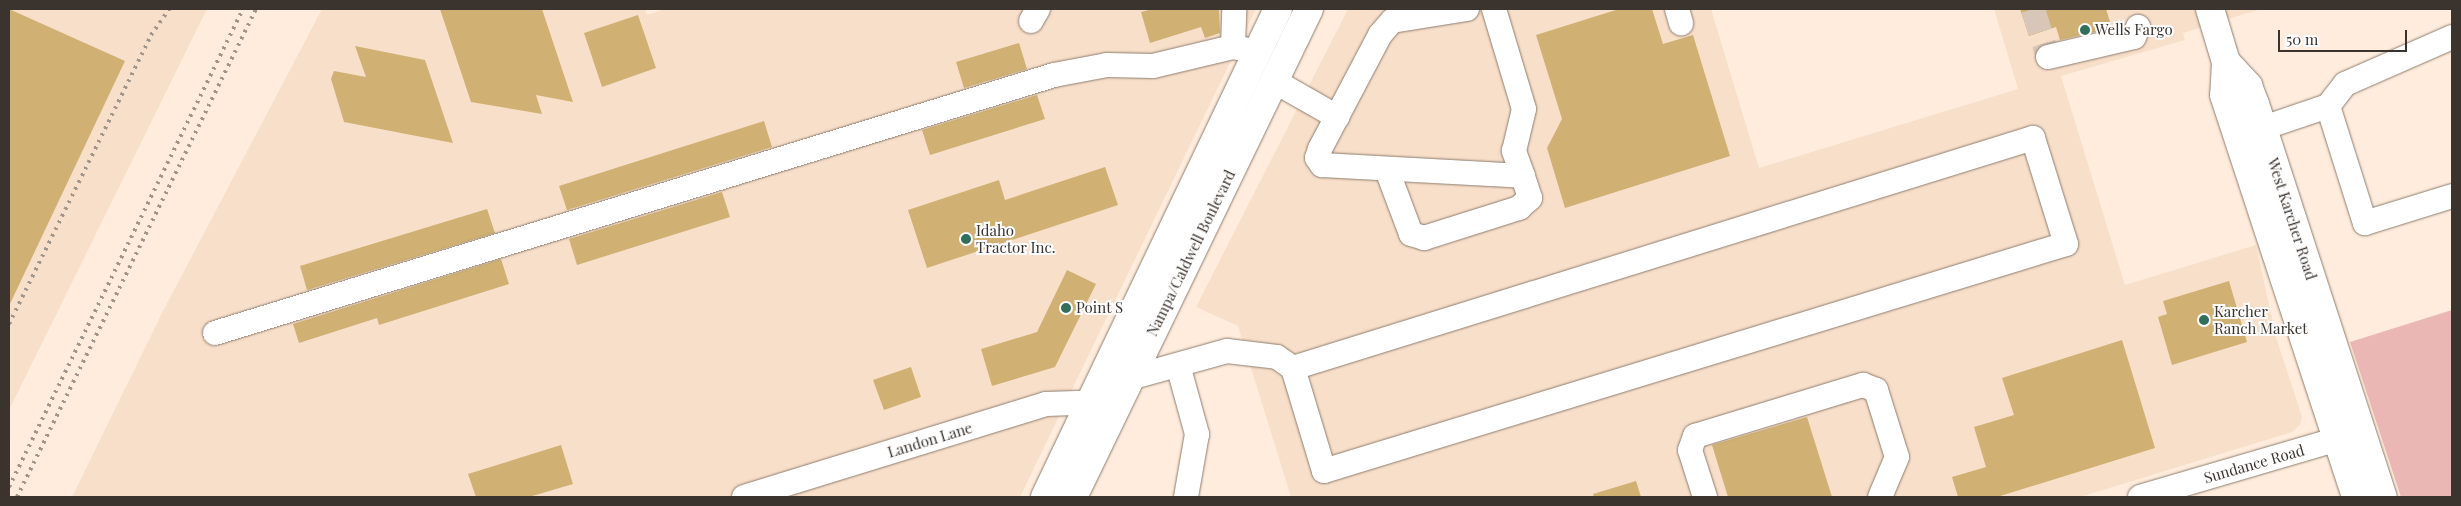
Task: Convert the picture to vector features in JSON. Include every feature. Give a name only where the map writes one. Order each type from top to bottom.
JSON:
[{"type":"main road","name":"Nampa/Caldwell Boulevard","points":[[1073,497],[1105,402],[1246,49],[1278,9]]},
{"type":"main road","name":"Nampa/Caldwell Boulevard","points":[[1045,497],[1105,402],[1130,378],[1309,9]]},
{"type":"main road","name":"West Karcher Road","points":[[2210,9],[2226,62],[2224,95],[2356,497]]},
{"type":"main road","name":"West Karcher Road","points":[[2226,62],[2248,86],[2383,497]]},
{"type":"street","points":[[215,333],[1054,75],[1107,65],[1153,66],[1246,49],[1234,9]]},
{"type":"street","points":[[1467,9],[1392,21],[1337,117],[1317,158],[1322,165],[1523,176]]},
{"type":"street","points":[[1387,170],[1411,234],[1424,238],[1520,208],[1530,198],[1514,151],[1524,109],[1494,9]]},
{"type":"street","points":[[2048,57],[2134,37],[2138,27]]},
{"type":"street","points":[[2263,128],[2328,106],[2345,84],[2452,36]]},
{"type":"street","points":[[1274,81],[1337,117]]},
{"type":"street","points":[[2328,106],[2365,223],[2452,196]]},
{"type":"street","points":[[1130,378],[1227,350],[1277,357],[1293,368],[1324,471],[2066,244],[2033,138],[1293,368]]},
{"type":"street","points":[[1178,365],[1197,434],[1186,497]]},
{"type":"street","points":[[1705,497],[1690,450],[1695,436],[1863,385],[1876,390],[1897,457],[1880,497]]},
{"type":"street","name":"Landon Lane","points":[[744,497],[1046,404],[1105,402]]},
{"type":"street","name":"Sundance Road","points":[[2140,497],[2338,439]]},
{"type":"shaded area","points":[[9,9],[207,9],[9,410]]},
{"type":"shaded area","points":[[322,9],[645,9],[647,15],[665,9],[1256,9],[1020,497],[72,497],[163,311]]},
{"type":"shaded area","points":[[1348,9],[1711,9],[1759,168],[2018,89],[1994,9],[2261,9],[2183,33],[2185,40],[2061,76],[2125,285],[2256,245],[2276,337],[2302,417],[2300,425],[2292,432],[2080,497],[1291,497],[1238,326],[1196,307]]},
{"type":"shaded area","points":[[2452,310],[2452,497],[2401,497],[2350,342]]},
{"type":"building","points":[[9,9],[125,61],[9,306]]},
{"type":"building","points":[[440,9],[542,9],[573,102],[536,95],[542,114],[471,102]]},
{"type":"building","points":[[1153,9],[1219,9],[1220,33],[1205,38],[1201,27],[1150,43],[1141,12]]},
{"type":"building","points":[[1619,9],[1652,9],[1663,44],[1693,35],[1730,156],[1565,208],[1547,148],[1562,119],[1536,35]]},
{"type":"building","name":"Wells Fargo","points":[[2020,9],[2106,9],[2112,28],[2060,40],[2056,27],[2029,36]]},
{"type":"building","points":[[638,15],[656,68],[602,87],[584,33]]},
{"type":"building","points":[[1019,43],[1027,69],[964,88],[956,62]]},
{"type":"building","points":[[355,46],[425,60],[453,143],[344,122],[331,79],[334,71],[366,77]]},
{"type":"building","points":[[1037,95],[1045,119],[930,155],[922,130]]},
{"type":"building","points":[[764,121],[772,147],[567,210],[559,186]]},
{"type":"building","name":"Idaho Tractor Inc.","points":[[1105,167],[1118,205],[927,268],[908,210],[999,180],[1005,200]]},
{"type":"building","points":[[722,192],[730,217],[577,265],[569,239]]},
{"type":"building","points":[[487,209],[495,233],[307,290],[300,266]]},
{"type":"building","points":[[501,259],[509,284],[379,325],[377,318],[299,343],[293,324]]},
{"type":"building","name":"Point S","points":[[1067,270],[1096,284],[1055,367],[992,386],[981,349],[1037,332]]},
{"type":"building","points":[[2229,281],[2247,342],[2172,365],[2158,317],[2167,314],[2163,301]]},
{"type":"building","points":[[2122,340],[2155,448],[1997,497],[1958,497],[1952,477],[1986,467],[1974,427],[2014,415],[2002,378]]},
{"type":"building","points":[[911,367],[921,397],[884,410],[873,380]]},
{"type":"building","points":[[1807,417],[1832,497],[1728,497],[1712,445]]},
{"type":"building","points":[[561,445],[573,484],[529,497],[476,497],[468,474]]},
{"type":"building","points":[[1636,481],[1641,497],[1594,497],[1593,494]]},
{"type":"tunnel","points":[[2033,9],[2048,57]]},
{"type":"railway","points":[[9,324],[151,35],[169,9]]},
{"type":"railway","points":[[9,487],[243,9]]},
{"type":"railway","points":[[17,497],[256,9]]},
{"type":"place","name":"Wells Fargo","points":[[2085,30]]},
{"type":"place","name":"Idaho Tractor Inc.","points":[[966,239]]},
{"type":"place","name":"Point S","points":[[1066,308]]},
{"type":"place","name":"Karcher Ranch Market","points":[[2204,320]]}]
